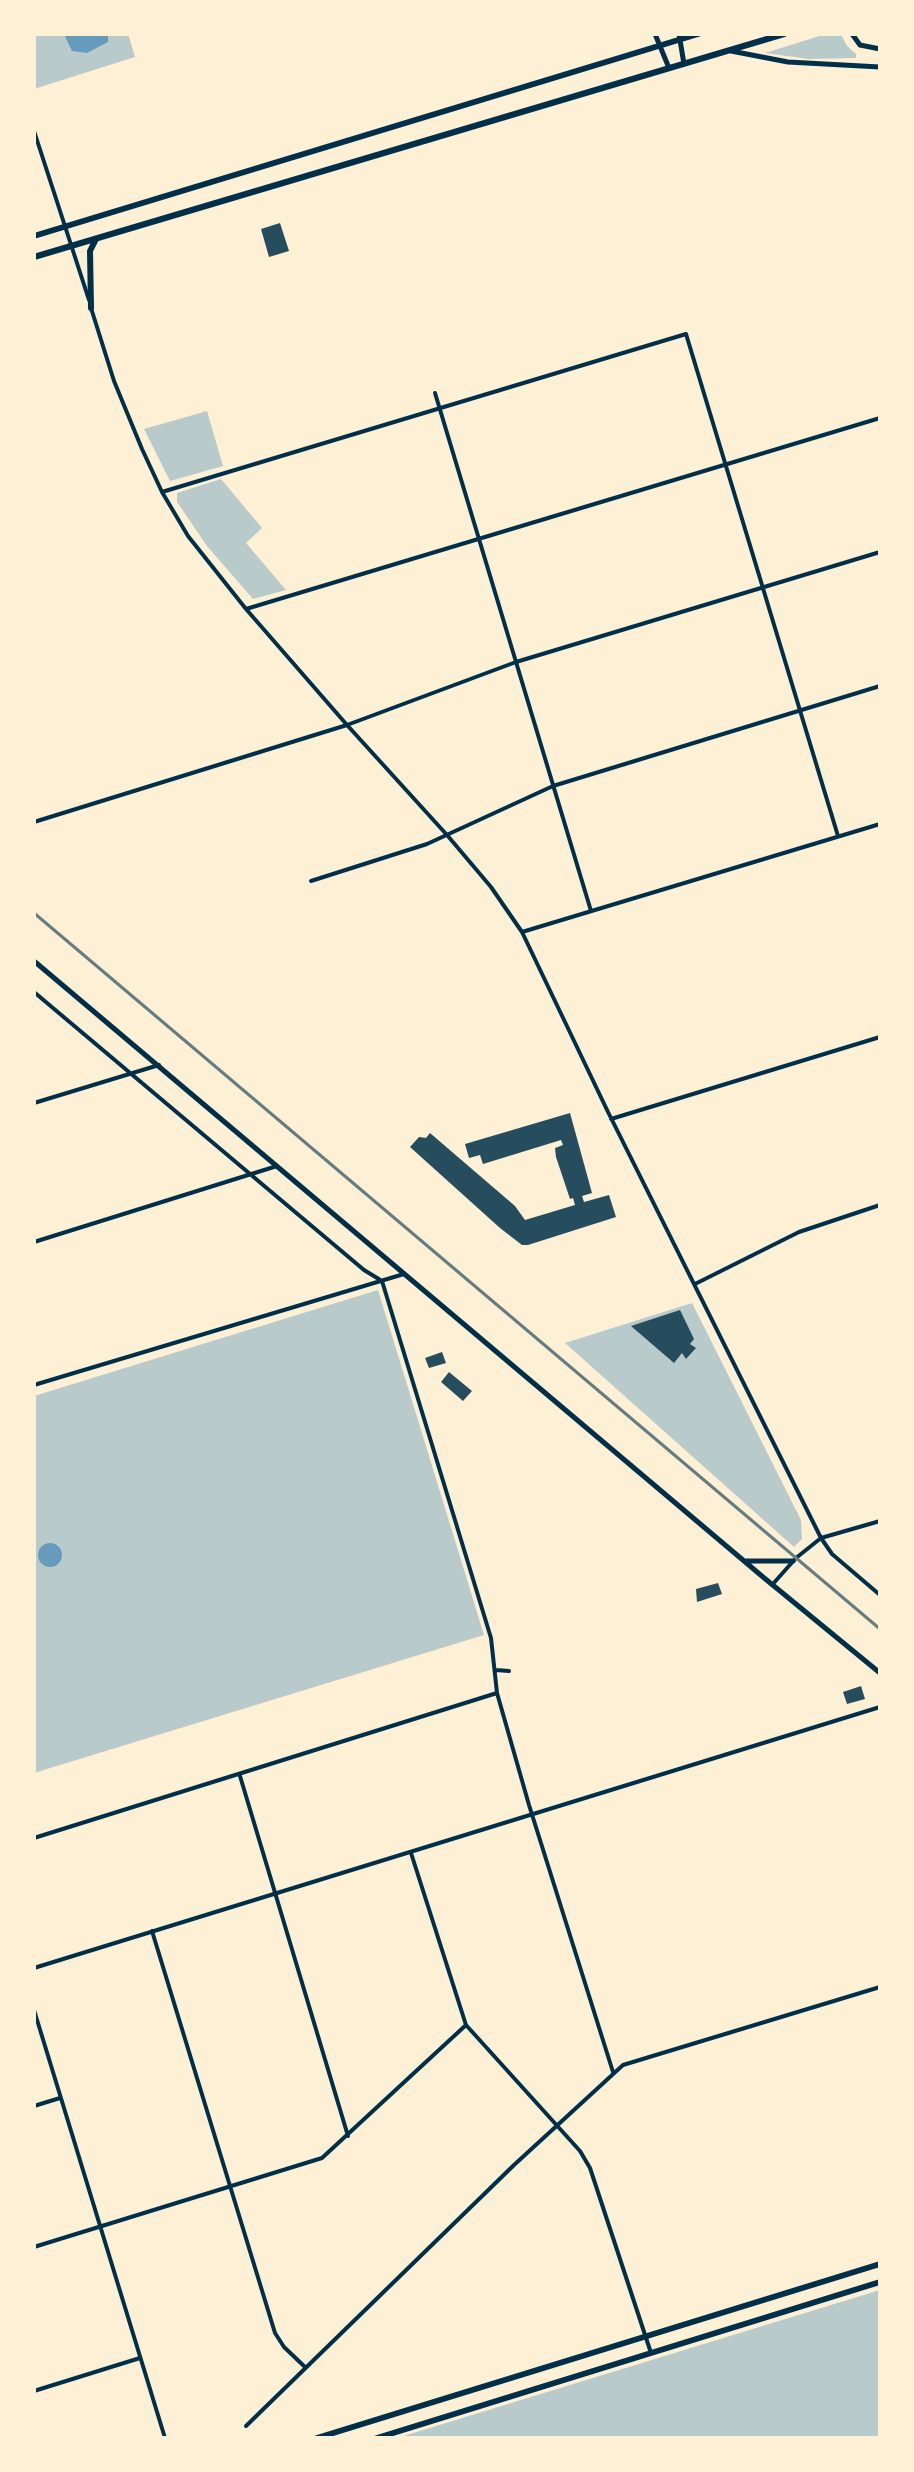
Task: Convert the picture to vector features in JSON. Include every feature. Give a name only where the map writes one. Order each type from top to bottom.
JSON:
[{"type":"main road","points":[[34,236],[698,34]]},
{"type":"main road","points":[[34,257],[784,34]]},
{"type":"main road","points":[[91,308],[90,251],[96,239]]},
{"type":"main road","points":[[317,2438],[880,2264]]},
{"type":"main road","points":[[377,2438],[880,2282]]},
{"type":"street","points":[[655,34],[669,68]]},
{"type":"street","points":[[852,34],[860,45],[880,49]]},
{"type":"street","points":[[680,37],[684,64]]},
{"type":"street","points":[[730,50],[788,62],[880,67]]},
{"type":"street","points":[[34,131],[114,381],[162,492],[188,536],[246,609],[447,835],[491,887],[522,932],[611,1119],[821,1538],[832,1554],[880,1595]]},
{"type":"street","points":[[162,492],[686,334],[838,836]]},
{"type":"street","points":[[435,393],[591,911]]},
{"type":"street","points":[[246,609],[880,418]]},
{"type":"street","points":[[34,822],[347,725],[516,662],[880,552]]},
{"type":"street","points":[[311,881],[401,854],[553,786],[880,686]]},
{"type":"street","points":[[522,932],[880,824]]},
{"type":"street","points":[[35,962],[743,1561],[880,1673]]},
{"type":"street","points":[[34,992],[364,1270],[382,1281],[491,1638],[497,1693],[532,1814],[613,2072]]},
{"type":"street","points":[[611,1119],[880,1037]]},
{"type":"street","points":[[34,1103],[159,1065]]},
{"type":"street","points":[[34,1242],[277,1166]]},
{"type":"street","points":[[695,1284],[799,1232],[880,1205]]},
{"type":"street","points":[[34,1385],[404,1274]]},
{"type":"street","points":[[772,1585],[793,1561],[821,1538],[880,1521]]},
{"type":"street","points":[[743,1561],[793,1561]]},
{"type":"street","points":[[494,1670],[509,1671]]},
{"type":"street","points":[[34,1838],[497,1693]]},
{"type":"street","points":[[34,1968],[880,1707]]},
{"type":"street","points":[[240,1776],[348,2136]]},
{"type":"street","points":[[411,1852],[466,2025],[585,2159],[599,2187],[651,2353]]},
{"type":"street","points":[[152,1931],[275,2333],[284,2347],[305,2367]]},
{"type":"street","points":[[246,2426],[623,2065],[880,1987]]},
{"type":"street","points":[[34,2010],[165,2438]]},
{"type":"street","points":[[34,2247],[322,2158],[466,2025]]},
{"type":"street","points":[[34,2106],[60,2098]]},
{"type":"street","points":[[34,2391],[140,2358]]},
{"type":"shaded area","points":[[34,34],[128,34],[135,57],[34,89]]},
{"type":"shaded area","points":[[826,34],[841,34],[856,58],[809,59],[765,53]]},
{"type":"shaded area","points":[[207,411],[223,466],[170,481],[144,429]]},
{"type":"shaded area","points":[[221,479],[262,528],[246,543],[286,590],[253,599],[207,546],[177,502],[177,493]]},
{"type":"shaded area","points":[[378,1290],[484,1635],[34,1773],[34,1396]]},
{"type":"shaded area","points":[[692,1303],[801,1520],[802,1539],[794,1547],[565,1343]]},
{"type":"shaded area","points":[[880,2290],[880,2438],[397,2438]]},
{"type":"water","points":[[64,34],[108,34],[108,42],[87,53],[72,51]]},
{"type":"water","points":[[50,1543],[59,1546],[62,1555],[59,1564],[50,1567],[41,1564],[38,1555],[41,1546]]},
{"type":"building","points":[[280,223],[289,251],[269,257],[261,229]]},
{"type":"building","points":[[570,1113],[592,1193],[582,1196],[584,1202],[609,1195],[616,1217],[528,1245],[522,1245],[500,1228],[410,1147],[419,1137],[426,1138],[430,1133],[515,1206],[525,1220],[575,1205],[573,1198],[570,1199],[556,1157],[555,1148],[563,1145],[561,1140],[483,1164],[480,1155],[469,1158],[465,1144]]},
{"type":"building","points":[[680,1310],[694,1339],[690,1344],[696,1348],[686,1359],[682,1353],[674,1363],[631,1326]]},
{"type":"building","points":[[442,1352],[446,1363],[429,1368],[425,1358]]},
{"type":"building","points":[[449,1372],[472,1391],[463,1401],[441,1382]]},
{"type":"building","points":[[718,1583],[722,1594],[697,1602],[696,1589]]},
{"type":"building","points":[[861,1686],[865,1699],[847,1704],[843,1692]]},
{"type":"railway","points":[[34,913],[880,1629]]}]
